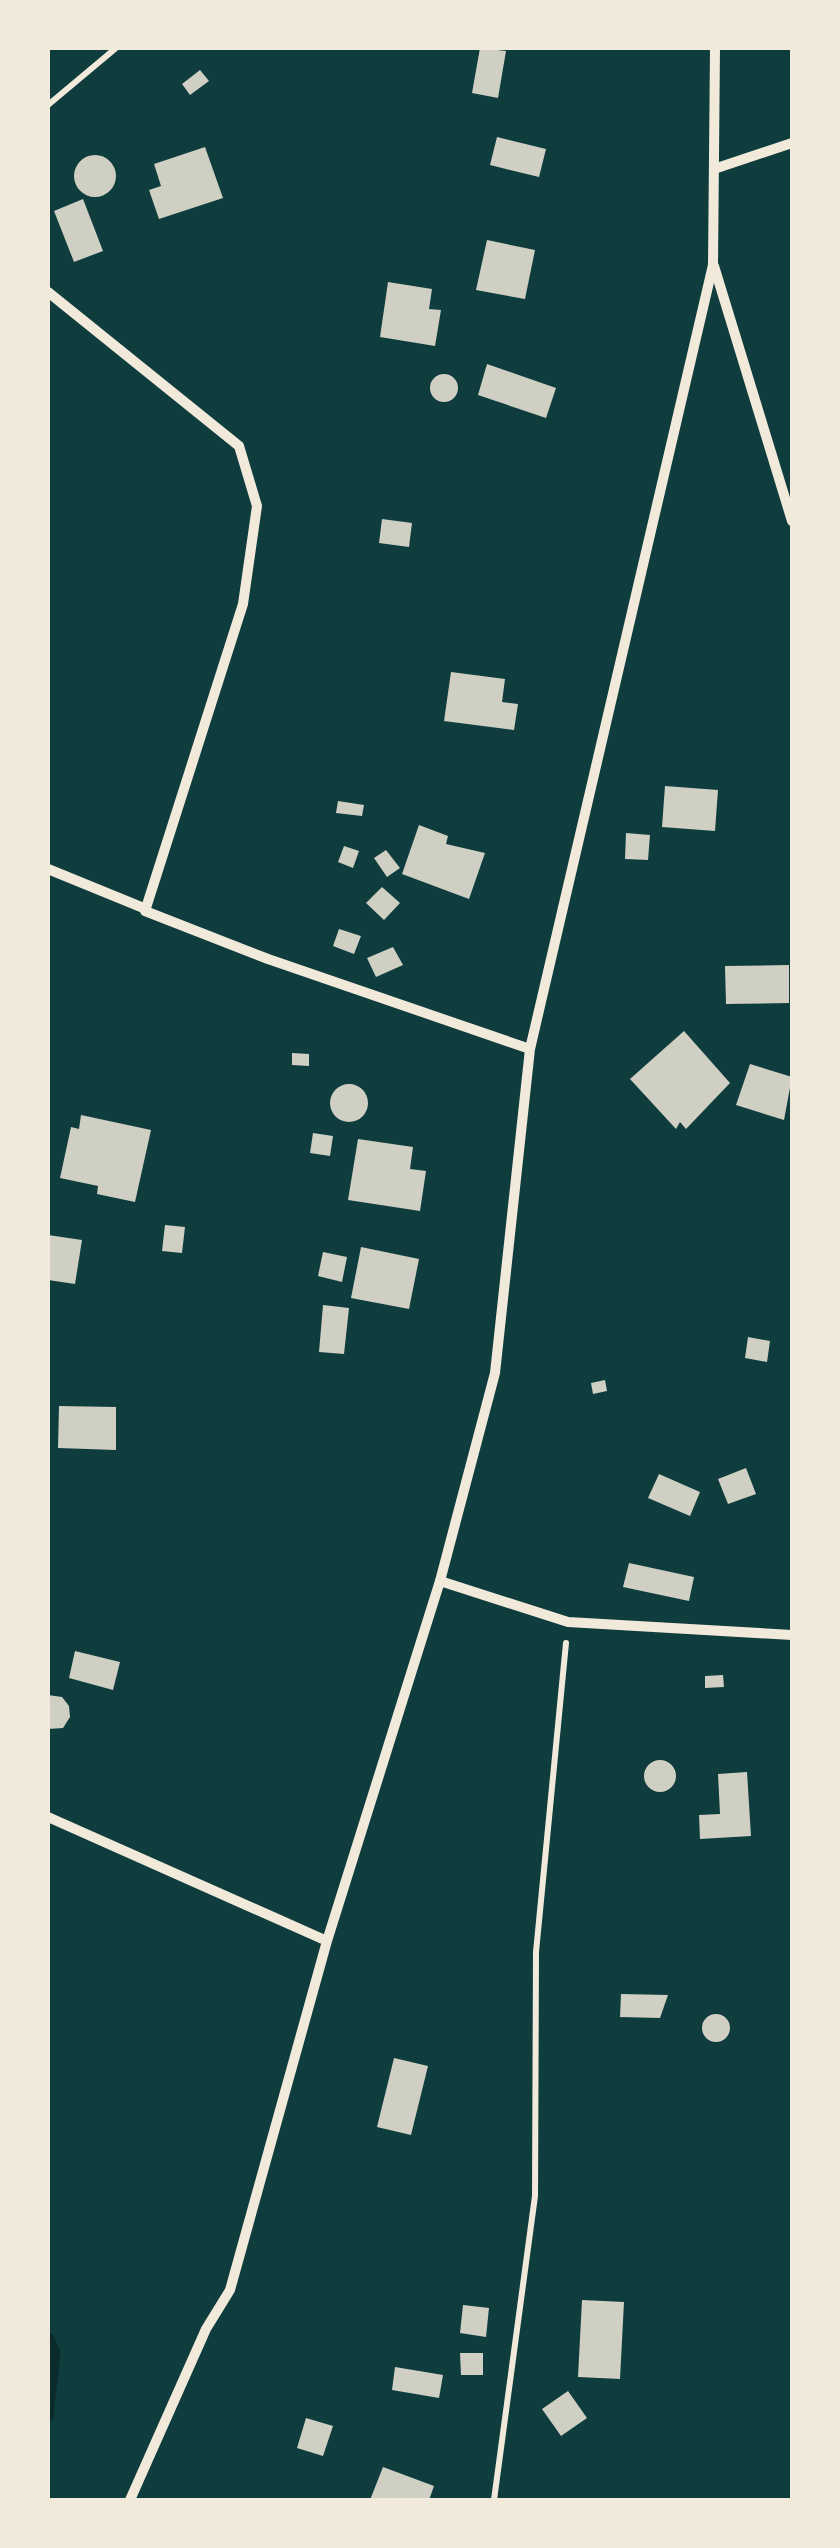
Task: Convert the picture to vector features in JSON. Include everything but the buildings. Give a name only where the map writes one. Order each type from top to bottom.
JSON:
[{"type":"street","points":[[130,2500],[206,2330],[230,2290],[328,1941],[440,1581],[494,1373],[530,1050],[713,265],[716,48]]},
{"type":"street","points":[[717,168],[792,143]]},
{"type":"street","points":[[713,265],[792,522]]},
{"type":"street","points":[[48,292],[240,446],[257,506],[243,604],[146,908]]},
{"type":"street","points":[[48,869],[268,960],[530,1050]]},
{"type":"street","points":[[440,1581],[568,1622],[792,1635]]},
{"type":"street","points":[[48,1818],[328,1941]]},
{"type":"path","points":[[48,105],[116,48]]},
{"type":"path","points":[[494,2500],[535,2196],[536,1952],[568,1622]]},
{"type":"waterway","points":[[48,2338],[55,2352],[48,2417]]}]
